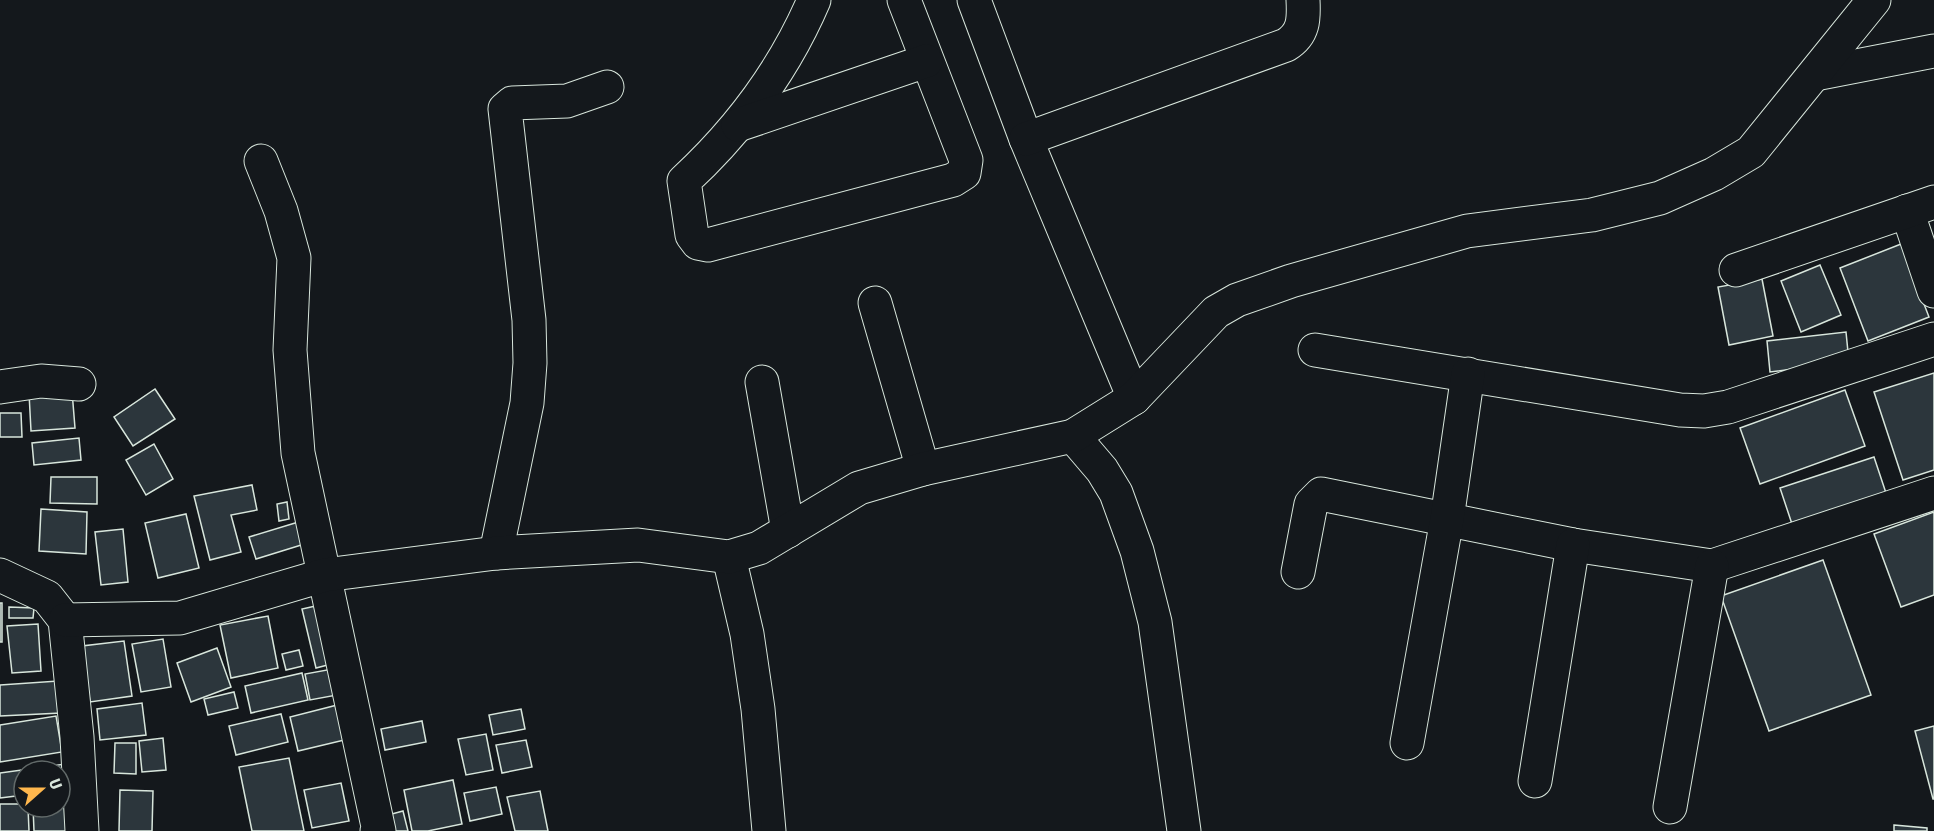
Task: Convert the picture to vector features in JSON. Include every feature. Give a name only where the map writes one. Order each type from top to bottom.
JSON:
[{"type":"street","points":[[814,0],[779,69],[738,125],[705,163],[684,181],[692,234],[698,243],[708,245],[953,180],[964,173],[966,159],[904,0]]},
{"type":"street","points":[[974,0],[1026,139],[1134,398]]},
{"type":"street","points":[[1026,139],[1286,45],[1295,40],[1301,31],[1304,20],[1303,0]]},
{"type":"street","points":[[65,620],[180,618],[325,575],[496,553],[638,544],[729,556],[759,548],[860,488],[923,470],[1073,436],[1134,398],[1216,312],[1237,300],[1291,281],[1467,231],[1592,215],[1660,198],[1714,174],[1751,152],[1871,1]]},
{"type":"street","points":[[1815,74],[1934,51]]},
{"type":"street","points":[[738,125],[926,61]]},
{"type":"street","points":[[496,553],[527,403],[530,363],[529,320],[505,109],[512,103],[581,98],[608,87]]},
{"type":"street","points":[[261,161],[281,211],[294,258],[291,350],[294,422],[298,453],[378,831]]},
{"type":"street","points":[[1736,270],[1920,207],[1934,291]]},
{"type":"street","points":[[875,303],[923,470]]},
{"type":"street","points":[[1315,350],[1680,410],[1704,411],[1728,406],[1934,339]]},
{"type":"street","points":[[1407,743],[1447,519],[1468,374]]},
{"type":"street","points":[[0,387],[40,381],[79,384]]},
{"type":"street","points":[[762,382],[788,531]]},
{"type":"street","points":[[1073,436],[1102,470],[1116,493],[1137,551],[1155,622],[1184,831]]},
{"type":"street","points":[[1298,572],[1311,504],[1321,494],[1573,545],[1712,566],[1934,493]]},
{"type":"street","points":[[1535,782],[1573,545]]},
{"type":"street","points":[[729,556],[747,634],[769,831]]},
{"type":"street","points":[[1670,807],[1712,566]]},
{"type":"street","points":[[0,575],[47,597],[65,620],[77,737],[82,831]]},
{"type":"building","points":[[1901,244],[1929,317],[1868,341],[1840,268]]},
{"type":"building","points":[[1820,265],[1841,315],[1801,332],[1781,281]]},
{"type":"building","points":[[1762,279],[1773,336],[1729,345],[1718,287]]},
{"type":"building","points":[[1846,332],[1849,362],[1770,372],[1767,341]]},
{"type":"building","points":[[1934,373],[1934,470],[1903,480],[1874,392]]},
{"type":"building","points":[[155,389],[175,419],[133,446],[114,417]]},
{"type":"building","points":[[1845,390],[1865,446],[1760,484],[1740,428]]},
{"type":"building","points":[[72,391],[75,428],[31,431],[29,393]]},
{"type":"building","points":[[0,413],[21,413],[22,437],[0,437]]},
{"type":"building","points":[[79,438],[81,460],[34,465],[32,443]]},
{"type":"building","points":[[154,444],[173,479],[146,495],[126,460]]},
{"type":"building","points":[[1874,457],[1887,496],[1793,527],[1780,488]]},
{"type":"building","points":[[51,477],[97,477],[97,504],[50,503]]},
{"type":"building","points":[[252,485],[257,510],[231,515],[241,552],[210,560],[194,496]]},
{"type":"building","points":[[287,502],[289,519],[279,521],[277,504]]},
{"type":"building","points":[[41,509],[87,512],[86,554],[39,551]]},
{"type":"building","points":[[1934,512],[1934,595],[1901,607],[1874,534]]},
{"type":"building","points":[[186,514],[199,568],[158,578],[145,523]]},
{"type":"building","points":[[305,520],[311,542],[256,559],[249,537]]},
{"type":"building","points":[[123,529],[128,582],[101,585],[95,532]]},
{"type":"building","points":[[1823,560],[1871,695],[1769,731],[1721,596]]},
{"type":"building","points":[[0,603],[2,603],[2,642],[0,642]]},
{"type":"building","points":[[329,603],[343,661],[316,668],[302,609]]},
{"type":"building","points":[[9,607],[34,608],[33,618],[9,618]]},
{"type":"building","points":[[268,616],[278,668],[231,678],[220,625]]},
{"type":"building","points":[[38,624],[41,671],[12,673],[7,626]]},
{"type":"building","points":[[163,639],[171,687],[141,692],[132,644]]},
{"type":"building","points":[[124,641],[132,696],[90,702],[82,646]]},
{"type":"building","points":[[217,648],[231,687],[191,702],[177,663]]},
{"type":"building","points":[[299,650],[303,666],[286,670],[282,654]]},
{"type":"building","points":[[343,667],[348,693],[310,700],[305,674]]},
{"type":"building","points":[[302,673],[308,700],[251,713],[245,686]]},
{"type":"building","points":[[58,681],[61,713],[0,716],[0,685]]},
{"type":"building","points":[[234,692],[238,708],[208,715],[204,699]]},
{"type":"building","points":[[349,702],[357,737],[298,751],[290,717]]},
{"type":"building","points":[[142,703],[146,735],[100,740],[97,709]]},
{"type":"building","points":[[521,709],[525,729],[493,735],[489,715]]},
{"type":"building","points":[[281,714],[288,742],[236,755],[229,726]]},
{"type":"building","points":[[56,716],[62,752],[0,762],[0,725]]},
{"type":"building","points":[[422,721],[426,742],[385,750],[381,729]]},
{"type":"building","points":[[1934,726],[1934,799],[1933,799],[1915,731]]},
{"type":"building","points":[[486,734],[493,770],[466,775],[458,739]]},
{"type":"building","points":[[163,738],[166,770],[142,772],[139,741]]},
{"type":"building","points":[[526,740],[532,767],[502,773],[496,745]]},
{"type":"building","points":[[115,743],[136,743],[136,774],[114,773]]},
{"type":"building","points":[[289,758],[304,831],[252,831],[239,767]]},
{"type":"building","points":[[12,771],[12,796],[0,798],[0,773]]},
{"type":"building","points":[[453,780],[462,824],[428,831],[412,831],[404,790]]},
{"type":"building","points":[[341,783],[349,821],[312,828],[304,790]]},
{"type":"building","points":[[496,787],[502,814],[470,821],[464,793]]},
{"type":"building","points":[[120,790],[153,791],[152,831],[119,831]]},
{"type":"building","points":[[540,791],[548,831],[515,831],[507,797]]},
{"type":"building","points":[[0,804],[12,804],[12,819],[28,819],[29,831],[0,831]]},
{"type":"building","points":[[403,811],[408,831],[391,831],[388,815]]},
{"type":"building","points":[[34,819],[66,819],[66,831],[34,831]]},
{"type":"building","points":[[1894,825],[1927,828],[1927,831],[1894,831]]}]
